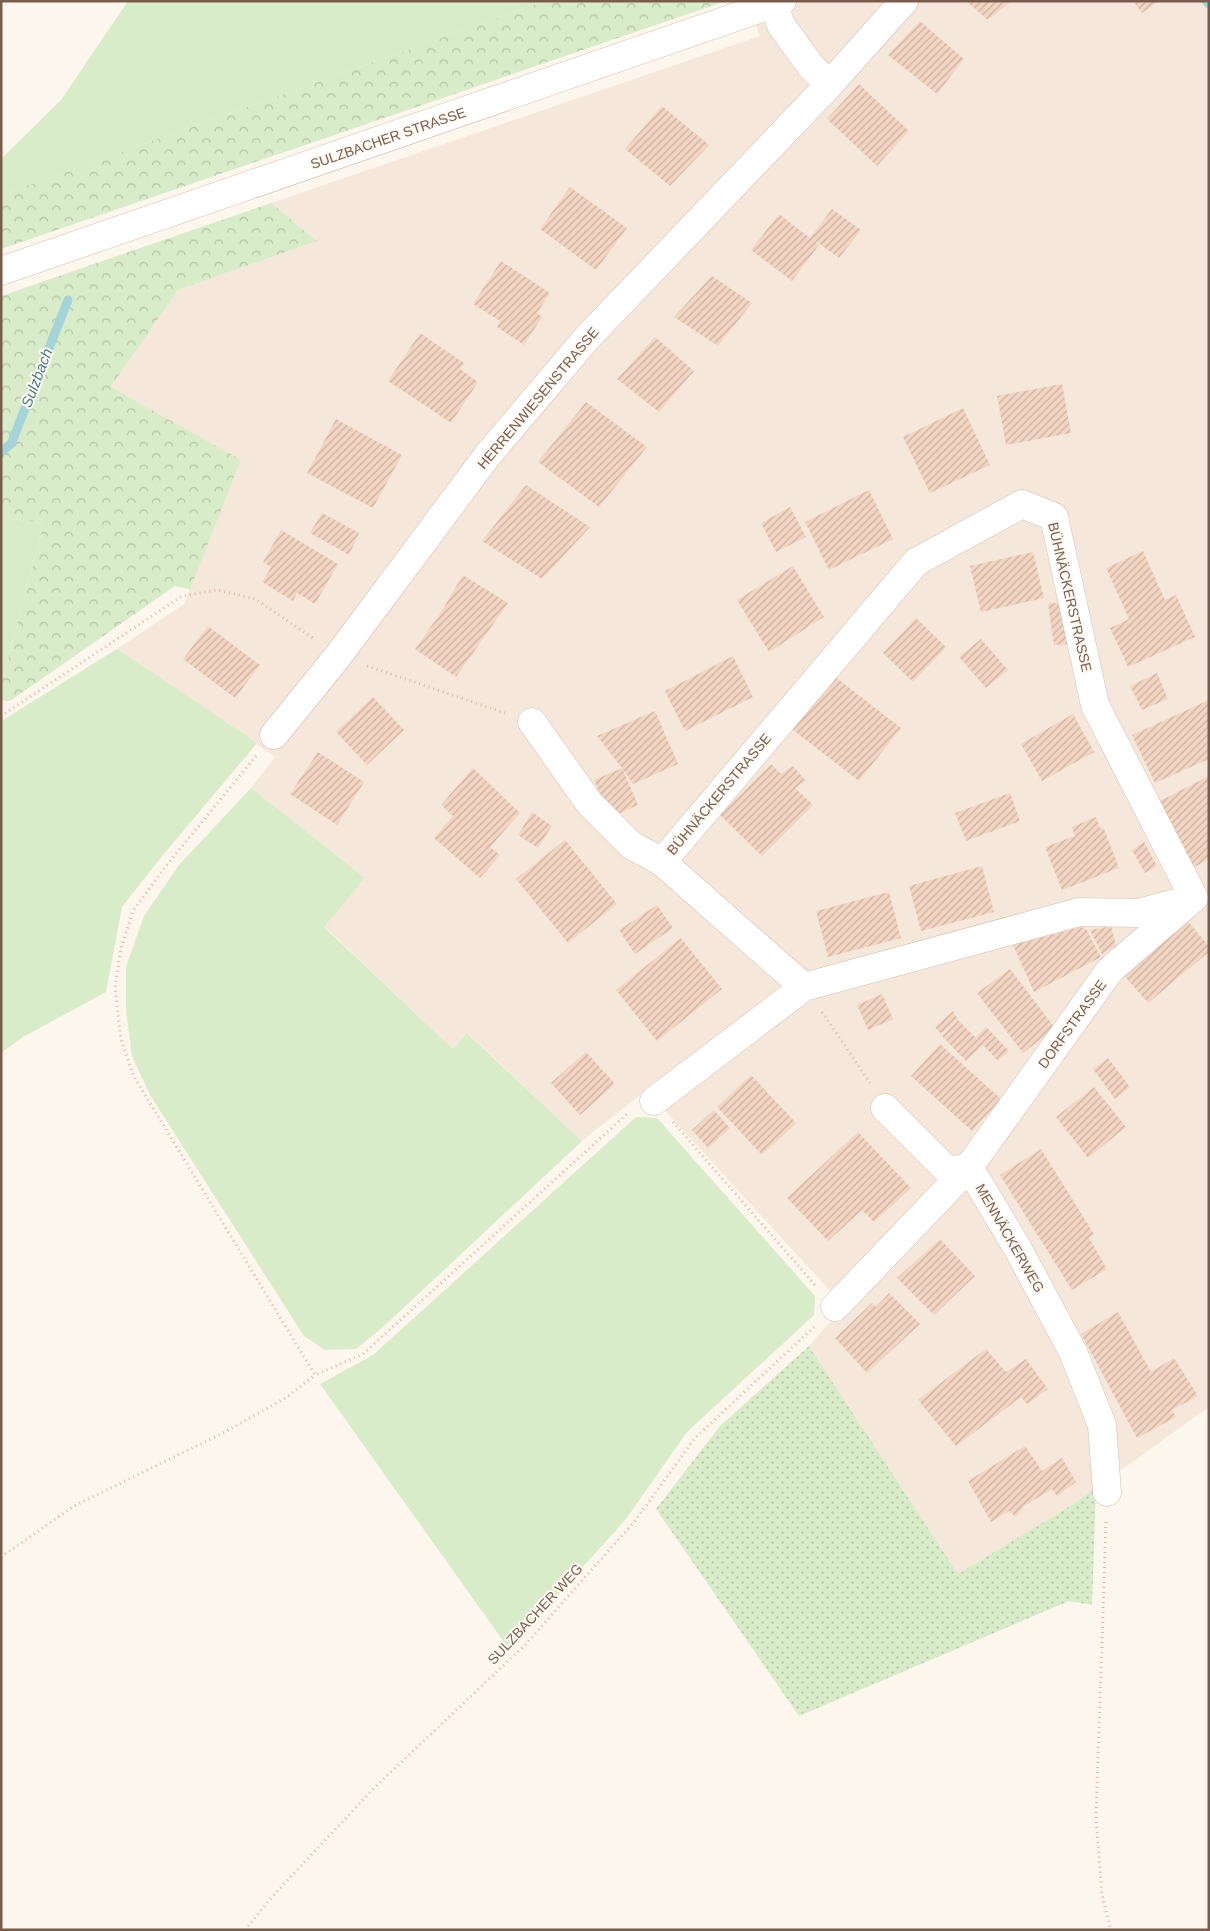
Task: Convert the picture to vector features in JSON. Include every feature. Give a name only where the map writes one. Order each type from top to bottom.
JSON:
[{"type":"street","name":"HERRENWIESENSTRASSE","points":[[274,735],[338,656],[487,456],[587,338],[829,85],[904,1]]},
{"type":"street","points":[[778,3],[780,24],[810,65],[829,85]]},
{"type":"street","name":"SULZBACHER STRASSE","points":[[1,271],[778,3]]},
{"type":"street","name":"BÜHNÄCKERSTRASSE","points":[[662,862],[916,562],[1022,504],[1054,517],[1095,705],[1201,894]]},
{"type":"street","name":"BÜHNÄCKERSTRASSE","points":[[532,722],[590,804],[631,844],[662,862],[804,987]]},
{"type":"street","points":[[654,1101],[804,987],[1078,912],[1138,913],[1201,894]]},
{"type":"street","name":"DORFSTRASSE","points":[[969,1167],[1110,970],[1201,894]]},
{"type":"street","points":[[886,1108],[948,1171],[969,1167]]},
{"type":"street","name":"MENNÄCKERWEG","points":[[835,1307],[969,1167],[1018,1249],[1073,1352],[1102,1425],[1107,1492]]},
{"type":"path","points":[[1,716],[182,596],[218,590],[255,599],[338,656],[532,722]]},
{"type":"path","points":[[274,735],[166,866],[133,911],[121,948],[115,988],[121,1039],[133,1075],[315,1375]]},
{"type":"path","points":[[804,987],[840,1037],[886,1108]]},
{"type":"path","points":[[1,1556],[74,1506],[225,1432],[287,1397],[315,1375],[363,1354],[636,1106],[654,1101],[835,1307]]},
{"type":"path","name":"SULZBACHER WEG","points":[[245,1930],[272,1897],[374,1788],[525,1645],[635,1521],[695,1438],[835,1307]]},
{"type":"path","points":[[1107,1492],[1096,1818],[1102,1895],[1111,1930]]},
{"type":"shaded area","points":[[747,1],[1209,1],[1209,1407],[1075,1503],[958,1574],[809,1346],[844,1306],[646,1090],[582,1141],[468,1033],[453,1049],[324,926],[365,878],[251,788],[275,757],[117,649],[184,604],[240,460],[111,387],[178,290],[317,241],[271,203],[760,36]]},
{"type":"green space","points":[[128,1],[545,1],[1,195],[1,159],[61,100]]},
{"type":"green space","points":[[545,1],[726,1],[1,249],[1,195]]},
{"type":"green space","points":[[271,203],[317,241],[178,290],[111,387],[241,460],[190,589],[175,586],[10,701],[1,700],[1,686],[44,523],[1,518],[1,296]]},
{"type":"green space","points":[[1,518],[44,523],[1,686]]},
{"type":"green space","points":[[117,649],[257,743],[122,907],[106,992],[23,1037],[1,1053],[1,715],[3,720]]},
{"type":"green space","points":[[251,788],[365,878],[324,927],[453,1049],[467,1033],[582,1141],[383,1327],[356,1349],[325,1350],[304,1336],[150,1095],[132,1056],[126,1011],[126,967],[144,916],[179,865]]},
{"type":"green space","points":[[636,1117],[657,1118],[815,1296],[814,1315],[687,1432],[626,1519],[509,1649],[320,1384],[373,1355]]},
{"type":"green space","points":[[809,1346],[958,1574],[1075,1503],[1096,1487],[1092,1605],[1069,1601],[799,1716],[656,1509],[720,1426]]},
{"type":"building","points":[[966,1],[1011,1],[988,20]]},
{"type":"building","points":[[1133,1],[1159,1],[1142,13]]},
{"type":"building","points":[[920,21],[964,59],[937,94],[888,55]]},
{"type":"building","points":[[859,84],[909,131],[877,166],[827,119]]},
{"type":"building","points":[[662,106],[709,145],[670,186],[625,149]]},
{"type":"building","points":[[570,187],[627,228],[596,270],[540,229]]},
{"type":"building","points":[[832,209],[861,230],[839,258],[813,239],[819,245],[792,281],[751,250],[779,214],[810,238]]},
{"type":"building","points":[[501,261],[550,293],[537,313],[542,317],[524,345],[497,327],[500,321],[473,304]]},
{"type":"building","points":[[712,276],[752,303],[718,346],[674,317]]},
{"type":"building","points":[[420,333],[464,363],[460,369],[478,382],[451,423],[388,381]]},
{"type":"building","points":[[655,337],[694,371],[659,412],[617,379]]},
{"type":"building","points":[[1062,384],[1071,433],[1006,445],[997,396]]},
{"type":"building","points":[[586,402],[647,447],[599,507],[538,462]]},
{"type":"building","points":[[963,408],[990,465],[930,493],[903,437]]},
{"type":"building","points":[[336,419],[402,455],[373,508],[307,473]]},
{"type":"building","points":[[526,485],[590,527],[542,579],[482,541]]},
{"type":"building","points":[[869,490],[893,539],[829,570],[805,522]]},
{"type":"building","points":[[790,507],[806,537],[776,552],[761,523]]},
{"type":"building","points":[[322,513],[359,533],[349,555],[310,533]]},
{"type":"building","points":[[281,530],[338,564],[315,604],[297,593],[293,601],[262,582],[271,567],[263,562]]},
{"type":"building","points":[[1143,551],[1165,600],[1176,595],[1195,637],[1128,667],[1110,628],[1129,619],[1106,568]]},
{"type":"building","points":[[1033,552],[1044,598],[981,612],[970,566]]},
{"type":"building","points":[[793,566],[824,617],[769,652],[737,600]]},
{"type":"building","points":[[463,575],[508,603],[456,677],[415,649],[440,614]]},
{"type":"building","points":[[1062,602],[1071,644],[1054,645],[1048,604]]},
{"type":"building","points":[[916,618],[946,647],[913,682],[883,653]]},
{"type":"building","points":[[208,626],[260,665],[235,698],[183,659]]},
{"type":"building","points":[[981,639],[1008,670],[986,688],[959,657]]},
{"type":"building","points":[[733,656],[753,697],[685,731],[665,691]]},
{"type":"building","points":[[1157,673],[1168,699],[1142,710],[1130,686]]},
{"type":"building","points":[[834,676],[901,728],[859,781],[793,730]]},
{"type":"building","points":[[373,697],[404,730],[367,765],[336,732]]},
{"type":"building","points":[[1209,700],[1209,759],[1155,783],[1132,735]]},
{"type":"building","points":[[655,711],[678,764],[633,784],[597,736]]},
{"type":"building","points":[[1073,714],[1094,752],[1042,781],[1021,744]]},
{"type":"building","points":[[318,752],[364,782],[337,825],[290,794]]},
{"type":"building","points":[[771,764],[781,774],[793,766],[806,781],[795,788],[813,805],[762,856],[720,815]]},
{"type":"building","points":[[473,768],[520,813],[490,847],[500,855],[480,878],[434,838],[453,816],[441,805]]},
{"type":"building","points":[[622,768],[638,805],[611,817],[594,780]]},
{"type":"building","points":[[1209,776],[1209,859],[1194,867],[1160,801]]},
{"type":"building","points":[[1010,793],[1020,821],[966,841],[955,813]]},
{"type":"building","points":[[532,812],[552,826],[538,848],[518,835]]},
{"type":"building","points":[[1096,817],[1100,828],[1104,829],[1119,868],[1062,890],[1045,847],[1075,836],[1072,827]]},
{"type":"building","points":[[565,840],[617,904],[568,943],[516,879]]},
{"type":"building","points":[[1144,842],[1157,866],[1145,873],[1132,850]]},
{"type":"building","points":[[982,866],[994,912],[921,931],[909,886]]},
{"type":"building","points":[[889,892],[901,938],[828,957],[816,911]]},
{"type":"building","points":[[657,905],[673,928],[635,954],[619,930]]},
{"type":"building","points":[[1184,917],[1209,946],[1209,952],[1148,1003],[1120,971]]},
{"type":"building","points":[[1111,926],[1116,946],[1102,954],[1090,930]]},
{"type":"building","points":[[1081,927],[1086,929],[1101,957],[1034,992],[1013,945]]},
{"type":"building","points":[[681,938],[722,989],[657,1041],[616,990]]},
{"type":"building","points":[[1010,969],[1055,1028],[1023,1053],[977,993]]},
{"type":"building","points":[[882,994],[893,1019],[868,1030],[857,1005]]},
{"type":"building","points":[[953,1011],[958,1019],[941,1034],[935,1027]]},
{"type":"building","points":[[958,1020],[981,1043],[976,1037],[986,1027],[1009,1051],[998,1061],[983,1045],[966,1061],[942,1036]]},
{"type":"building","points":[[940,1044],[1001,1099],[972,1131],[911,1076]]},
{"type":"building","points":[[586,1052],[615,1084],[580,1115],[551,1083]]},
{"type":"building","points":[[1108,1058],[1130,1087],[1115,1099],[1093,1069]]},
{"type":"building","points":[[751,1075],[796,1123],[762,1155],[717,1107]]},
{"type":"building","points":[[1094,1087],[1126,1127],[1088,1158],[1056,1117]]},
{"type":"building","points":[[714,1110],[730,1128],[708,1148],[692,1130]]},
{"type":"building","points":[[858,1132],[911,1188],[874,1222],[862,1210],[828,1241],[787,1198]]},
{"type":"building","points":[[1041,1149],[1094,1234],[1089,1238],[1107,1269],[1072,1290],[1000,1175]]},
{"type":"building","points":[[940,1239],[975,1276],[934,1315],[897,1278]]},
{"type":"building","points":[[889,1293],[920,1324],[867,1373],[835,1338],[872,1303],[876,1307]]},
{"type":"building","points":[[1118,1312],[1151,1372],[1174,1358],[1198,1396],[1172,1410],[1176,1417],[1137,1438],[1081,1334]]},
{"type":"building","points":[[986,1349],[1006,1372],[1026,1359],[1048,1389],[1027,1404],[1021,1397],[956,1446],[918,1400]]},
{"type":"building","points":[[1025,1446],[1042,1471],[1062,1458],[1076,1482],[1057,1496],[1052,1489],[1024,1506],[1016,1517],[1009,1511],[991,1522],[968,1481]]},
{"type":"waterway","points":[[1206,1],[1209,4]]},
{"type":"waterway","name":"Sulzbach","points":[[1,452],[11,444],[68,300]]}]
